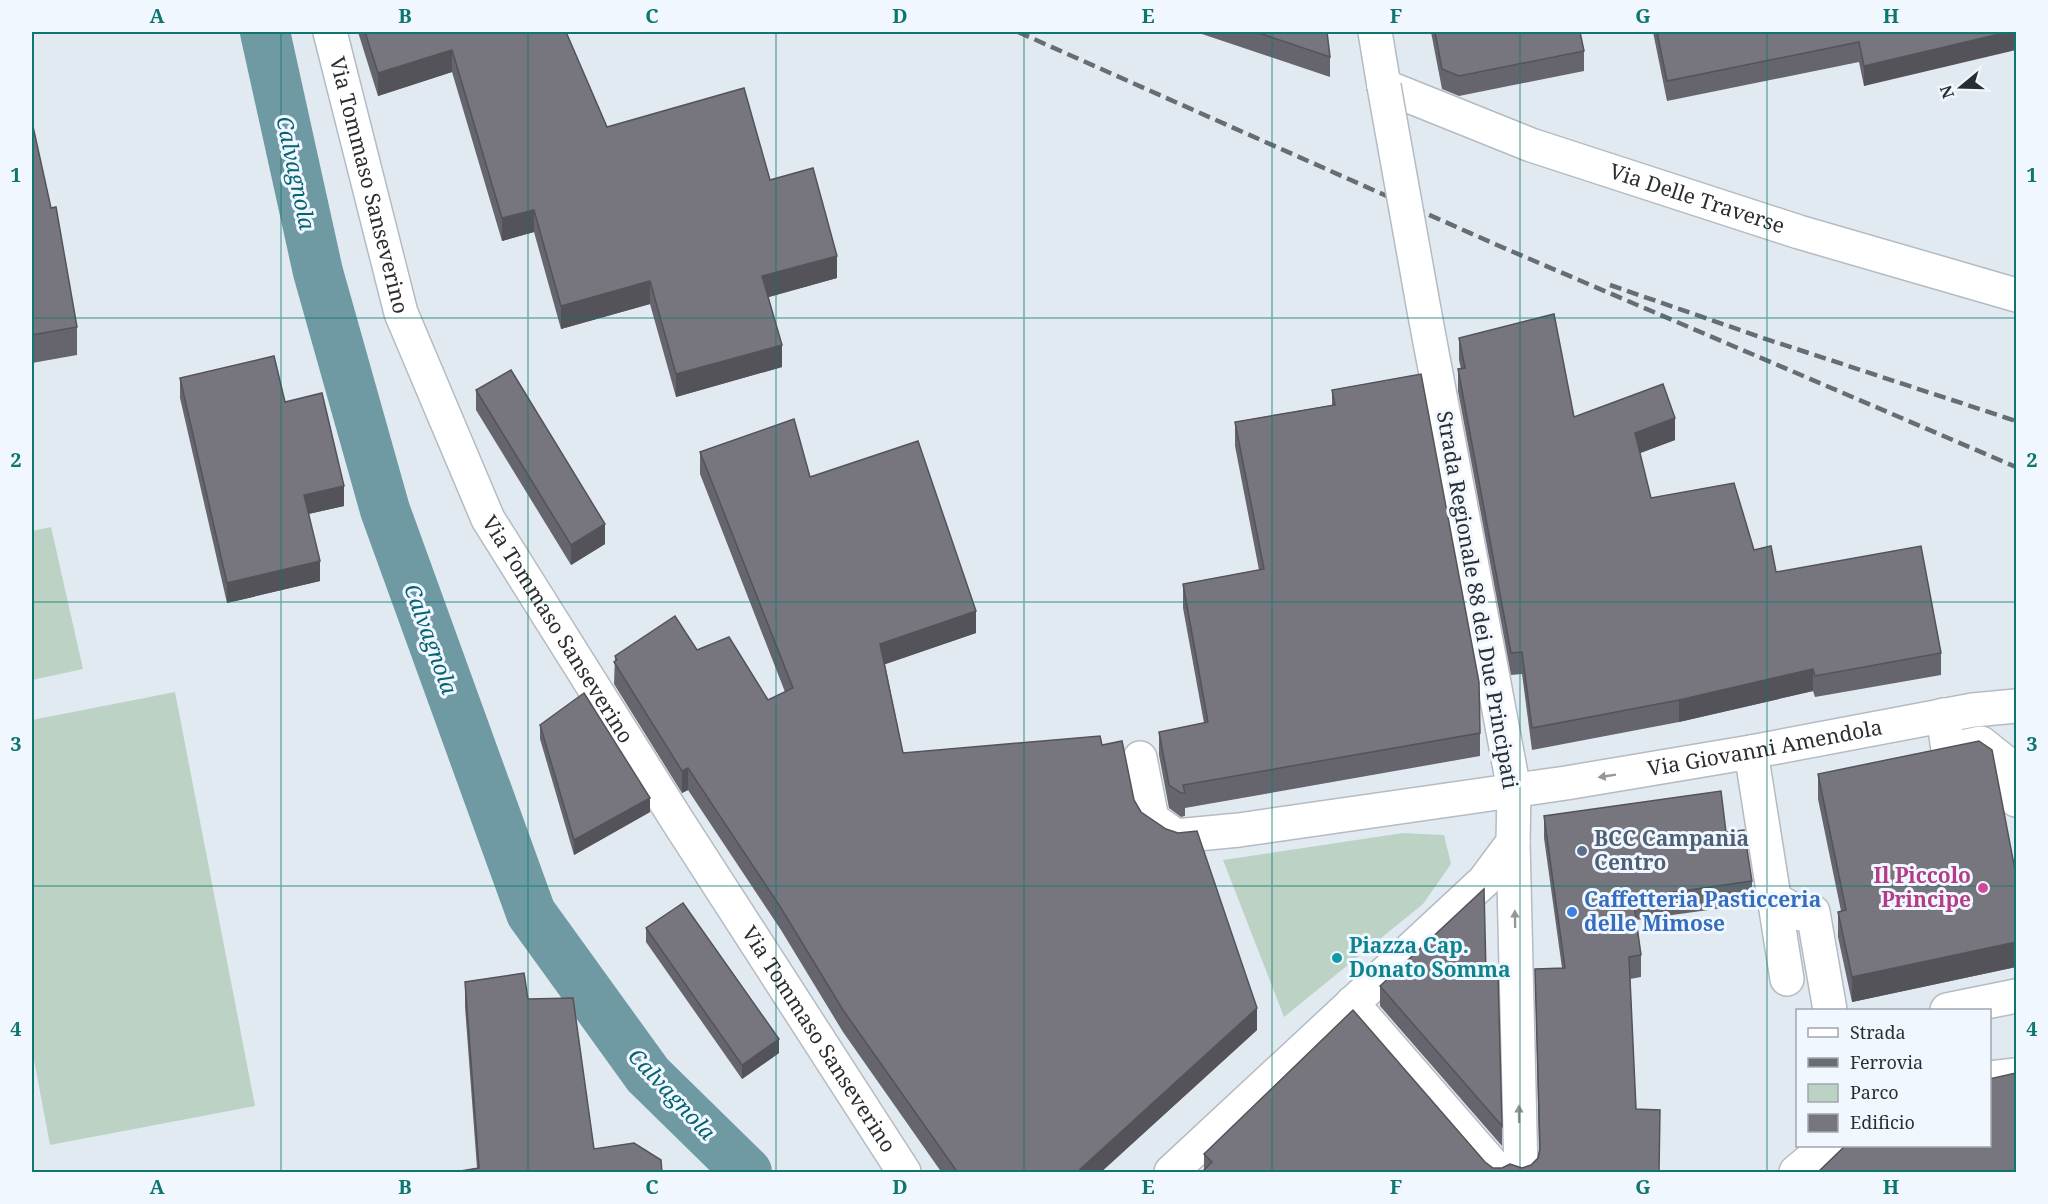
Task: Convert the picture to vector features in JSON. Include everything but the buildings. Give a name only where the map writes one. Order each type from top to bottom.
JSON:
[{"type":"street","name":"Via Tommaso Sanseverino","points":[[330,32],[401,313],[488,519],[677,820],[904,1173]]},
{"type":"street","name":"Strada Regionale 88 dei Due Principati","points":[[1375,32],[1424,310],[1514,790],[1513,842],[1521,1173]]},
{"type":"street","name":"Via Delle Traverse","points":[[1384,86],[1531,145],[1799,232],[2016,295]]},
{"type":"street","name":"Via Giovanni Amendola","points":[[1140,758],[1152,819],[1176,836],[1239,830],[1514,790],[1751,752],[1944,715],[2016,706]]},
{"type":"street","points":[[1944,715],[1948,750],[1981,743],[2011,767],[2016,800]]},
{"type":"street","points":[[1751,752],[1787,979]]},
{"type":"street","points":[[1172,1172],[1484,881],[1513,842]]},
{"type":"street","points":[[1774,899],[1801,914],[1813,912],[1830,1009]]},
{"type":"street","points":[[1956,1009],[2016,996]]},
{"type":"street","points":[[1352,1003],[1499,1173]]},
{"type":"street","points":[[1991,1078],[2016,1075]]},
{"type":"street","points":[[1796,1173],[1826,1147]]},
{"type":"green space","points":[[51,527],[83,669],[32,680],[32,531]]},
{"type":"green space","points":[[175,692],[255,1106],[50,1145],[32,1049],[32,720]]},
{"type":"green space","points":[[1403,833],[1444,835],[1451,864],[1423,904],[1284,1017],[1223,860]]},
{"type":"waterway","name":"Calvagnola","points":[[265,32],[318,272],[385,510],[531,913],[648,1075],[747,1172]]},
{"type":"railway","points":[[1018,32],[1497,245],[2016,467]]},
{"type":"railway","points":[[1610,285],[2016,421]]},
{"type":"place","name":"BCC Campania Centro","points":[[1582,851]]},
{"type":"place","name":"Il Piccolo Principe","points":[[1983,888]]},
{"type":"place","name":"Caffetteria Pasticceria delle Mimose","points":[[1572,912]]},
{"type":"place","name":"Piazza Cap. Donato Somma","points":[[1337,958]]}]
